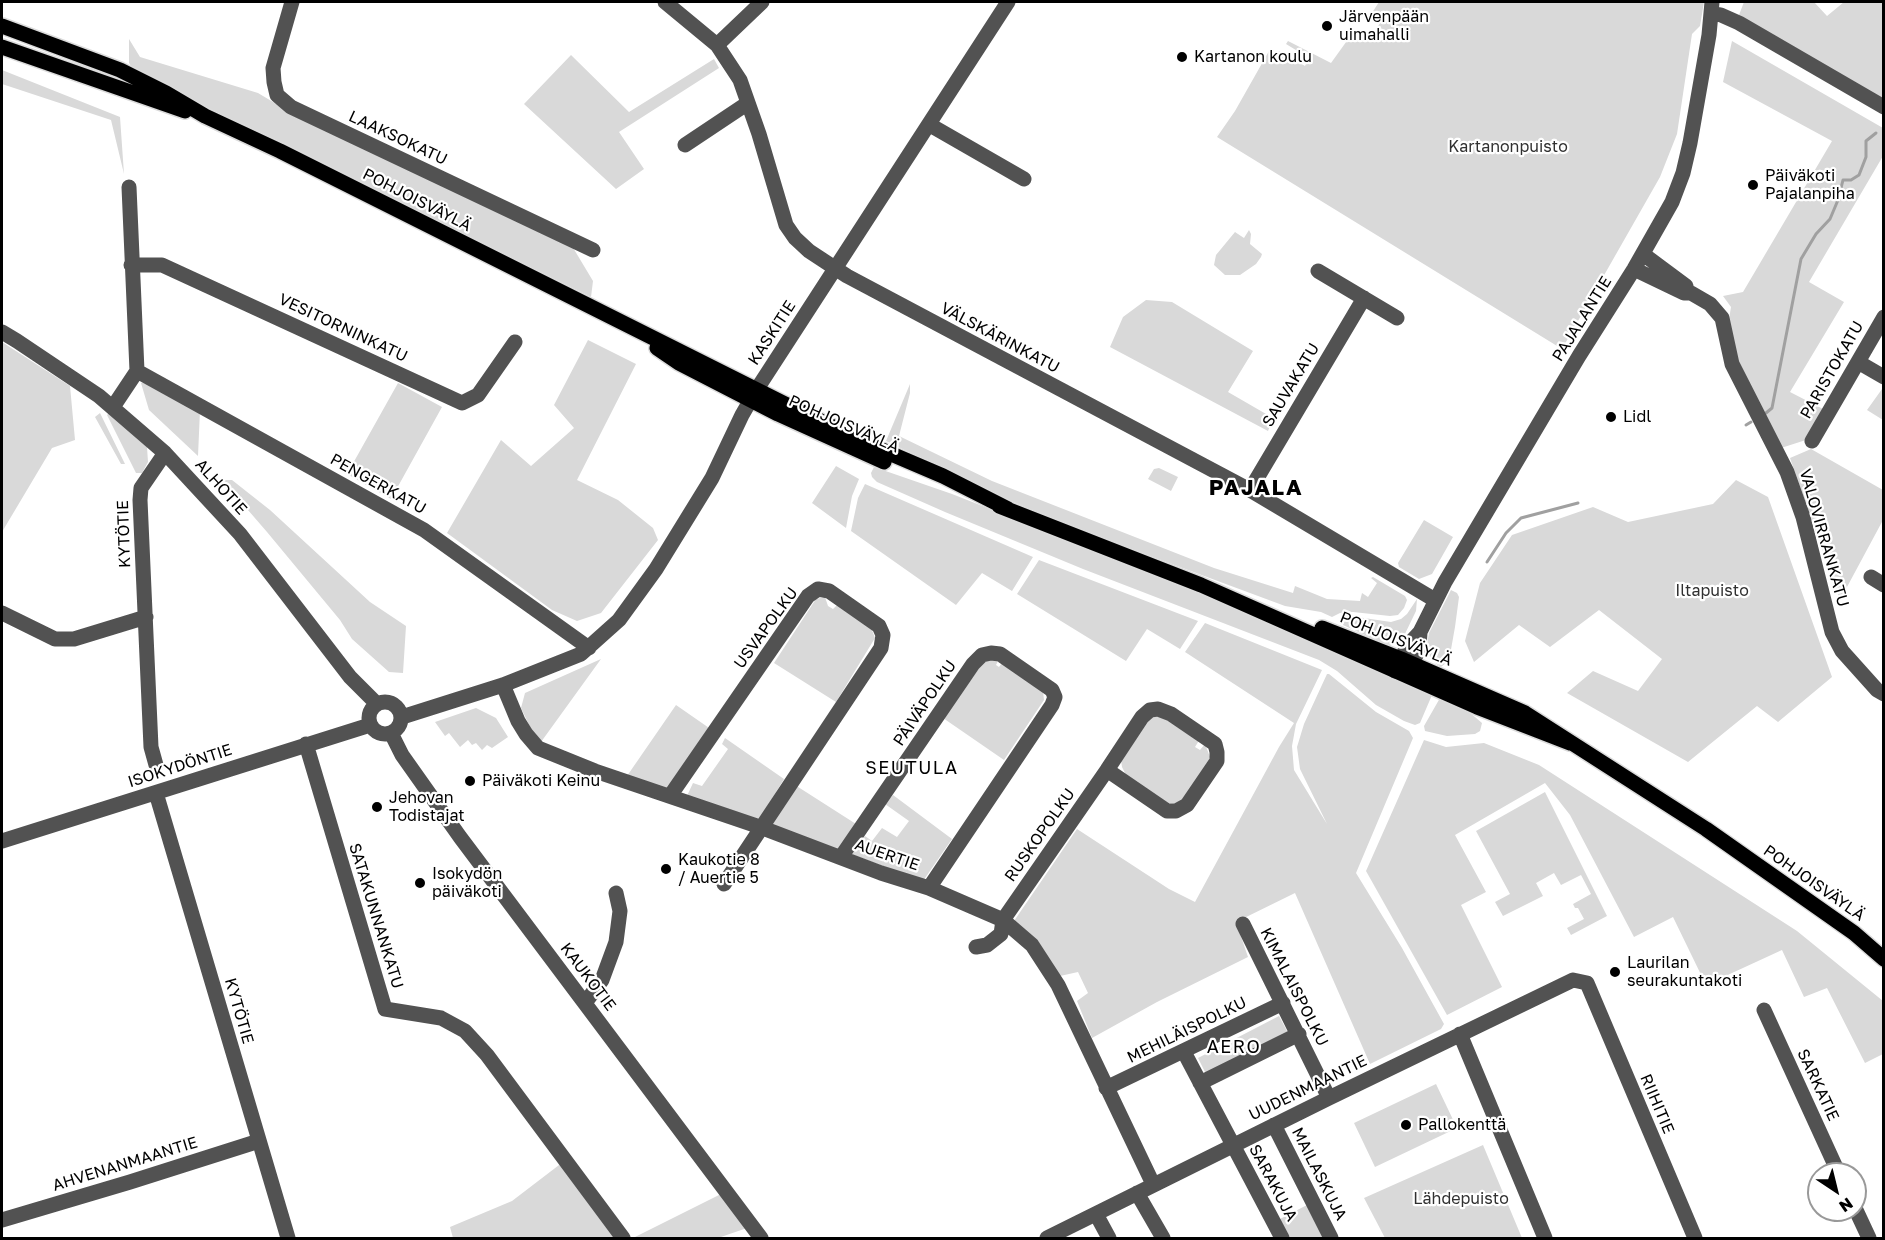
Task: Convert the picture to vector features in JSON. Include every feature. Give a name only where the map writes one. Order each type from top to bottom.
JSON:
[{"type":"main road","name":"POHJOISVÄYLÄ","points":[[2,26],[120,70],[166,93],[205,117],[280,151],[612,318],[754,394],[943,476],[1008,509],[1201,585],[1254,601],[1404,667],[1525,713],[1706,829],[1854,933],[1884,958]]},
{"type":"main road","name":"POHJOISVÄYLÄ","points":[[2,47],[205,117]]},
{"type":"street","name":"LAAKSOKATU","points":[[292,2],[273,68],[277,95],[291,107],[593,250]]},
{"type":"street","name":"VÄLSKÄRINKATU","points":[[665,2],[717,45],[740,80],[790,232],[809,251],[835,269],[934,324],[1250,490],[1435,600]]},
{"type":"street","points":[[717,45],[762,2]]},
{"type":"street","name":"KASKITIE","points":[[503,685],[581,654],[619,620],[656,569],[712,478],[754,394],[1008,2]]},
{"type":"street","points":[[1711,7],[1721,15],[1739,23],[1884,107]]},
{"type":"street","name":"PAJALANTIE","points":[[1404,667],[1408,645],[1420,632],[1435,600],[1579,356],[1665,218],[1683,173],[1690,143],[1709,35],[1711,7]]},
{"type":"street","points":[[685,145],[748,103]]},
{"type":"street","points":[[930,124],[1024,179]]},
{"type":"street","points":[[113,408],[137,371],[129,188]]},
{"type":"street","name":"VALOVIRRANKATU","points":[[1643,254],[1688,287],[1691,293]]},
{"type":"street","name":"VESITORNINKATU","points":[[131,265],[162,266],[462,403],[478,395],[515,342]]},
{"type":"street","name":"VALOVIRRANKATU","points":[[1634,269],[1684,293],[1691,293],[1710,304],[1722,318],[1732,364],[1787,472],[1803,517],[1833,632],[1842,651],[1877,690],[1884,694]]},
{"type":"street","points":[[1318,271],[1397,318]]},
{"type":"street","name":"SAUVAKATU","points":[[1250,490],[1364,298]]},
{"type":"street","name":"PARISTOKATU","points":[[1812,441],[1884,317]]},
{"type":"street","name":"ALHOTIE","points":[[2,332],[91,391],[165,453],[240,534],[350,677],[377,704]]},
{"type":"street","points":[[1858,362],[1884,377]]},
{"type":"street","name":"PENGERKATU","points":[[137,371],[424,530],[589,648]]},
{"type":"street","name":"KYTÖTIE","points":[[156,765],[151,747],[140,500],[141,488],[165,453]]},
{"type":"street","name":"USVAPOLKU","points":[[670,796],[808,596],[818,589],[828,591],[879,626],[883,635],[880,648],[760,826]]},
{"type":"street","points":[[2,613],[55,639],[82,637],[146,617]]},
{"type":"street","name":"PÄIVÄPOLKU","points":[[841,858],[973,664],[982,656],[991,653],[1000,654],[1052,690],[1055,697],[1052,705],[929,888]]},
{"type":"street","points":[[402,717],[503,685]]},
{"type":"street","name":"AUERTIE","points":[[503,685],[518,721],[526,735],[538,748],[595,771],[760,826],[881,873],[929,888],[1003,920],[1032,945],[1058,985],[1153,1184]]},
{"type":"street","points":[[383,702],[392,703],[399,709],[402,717],[399,728],[391,733],[380,734],[370,725],[370,713],[377,704],[383,702]]},
{"type":"street","name":"RUSKOPOLKU","points":[[976,947],[987,945],[1001,934],[1003,920],[1142,717],[1150,710],[1158,709],[1171,714],[1215,744],[1218,752],[1217,761],[1187,805],[1176,811],[1167,811],[1107,770]]},
{"type":"street","name":"ISOKYDÖNTIE","points":[[2,841],[370,725]]},
{"type":"street","name":"KAUKOTIE","points":[[391,733],[402,755],[460,837],[761,1239]]},
{"type":"street","name":"SATAKUNNANKATU","points":[[306,744],[385,1009],[441,1018],[465,1031],[487,1055],[623,1238]]},
{"type":"street","name":"KYTÖTIE","points":[[156,793],[288,1239]]},
{"type":"street","points":[[724,884],[760,826]]},
{"type":"street","points":[[585,1003],[602,980],[616,942],[620,911],[616,893]]},
{"type":"street","name":"KIMALAISPOLKU","points":[[1243,924],[1329,1098]]},
{"type":"street","name":"UUDENMAANTIE","points":[[1047,1239],[1153,1184],[1460,1034],[1574,980],[1587,983]]},
{"type":"street","name":"RIIHITIE","points":[[1587,983],[1695,1239]]},
{"type":"street","name":"MEHILÄISPOLKU","points":[[1106,1088],[1283,1004]]},
{"type":"street","name":"SARKATIE","points":[[1764,1010],[1834,1162]]},
{"type":"street","points":[[1200,1083],[1299,1034]]},
{"type":"street","points":[[1460,1034],[1545,1239]]},
{"type":"street","name":"SARAKUJA","points":[[1184,1052],[1282,1239]]},
{"type":"street","name":"MAILASKUJA","points":[[1274,1125],[1331,1239]]},
{"type":"street","name":"AHVENANMAANTIE","points":[[2,1220],[259,1141]]},
{"type":"street","points":[[1137,1192],[1163,1239]]},
{"type":"street","points":[[1096,1214],[1109,1239]]},
{"type":"street","points":[[1861,1222],[1869,1239]]},
{"type":"green space","name":"Kartanonpuisto","points":[[1379,2],[1704,2],[1700,26],[1692,34],[1677,134],[1660,177],[1562,349],[1217,137],[1235,111],[1269,51],[1277,54],[1279,51],[1305,66],[1309,58],[1286,44],[1288,41],[1331,63],[1354,31],[1369,40],[1380,23],[1370,16]]},
{"type":"green space","points":[[1744,2],[1814,2],[1827,16],[1844,2],[1883,2],[1883,99],[1739,15]]},
{"type":"green space","points":[[129,39],[140,57],[258,93],[288,111],[569,241],[593,281],[591,297],[135,72],[129,63]]},
{"type":"green space","points":[[1732,41],[1883,128],[1883,156],[1809,282],[1844,302],[1790,392],[1825,410],[1809,439],[1781,448],[1734,352],[1729,319],[1731,307],[1723,296],[1743,292],[1832,141],[1723,82]]},
{"type":"green space","points":[[571,55],[629,112],[714,59],[719,68],[619,132],[644,169],[616,189],[524,104]]},
{"type":"green space","points":[[2,70],[120,117],[124,174],[111,120],[2,84]]},
{"type":"green space","points":[[1249,230],[1250,244],[1262,254],[1261,257],[1256,264],[1240,275],[1225,275],[1214,265],[1216,255],[1235,232],[1244,238]]},
{"type":"green space","points":[[1146,300],[1172,302],[1253,351],[1228,392],[1273,418],[1268,431],[1110,347],[1123,317]]},
{"type":"green space","points":[[588,340],[636,364],[577,480],[618,500],[653,528],[658,540],[601,613],[577,621],[552,610],[447,533],[501,440],[531,466],[574,428],[554,405]]},
{"type":"green space","points":[[2,342],[70,386],[75,440],[52,448],[2,532]]},
{"type":"green space","points":[[147,381],[200,410],[198,456],[149,410],[141,383]]},
{"type":"green space","points":[[398,383],[442,407],[391,499],[347,474]]},
{"type":"green space","points":[[910,384],[910,393],[899,436],[992,481],[1214,568],[1293,593],[1295,586],[1327,599],[1360,601],[1362,593],[1368,597],[1377,583],[1371,578],[1373,577],[1405,596],[1407,600],[1404,608],[1398,615],[1390,616],[1353,612],[1340,613],[1332,617],[1321,612],[1285,606],[1075,528],[1004,498],[886,441]]},
{"type":"green space","points":[[1883,390],[1883,420],[1867,410]]},
{"type":"green space","points":[[100,413],[125,464],[121,464],[95,417]]},
{"type":"green space","points":[[109,413],[147,447],[148,462],[142,473],[136,473],[107,415]]},
{"type":"green space","points":[[1811,449],[1883,490],[1883,520],[1840,600],[1790,458]]},
{"type":"green space","points":[[836,466],[859,479],[852,496],[846,528],[812,503]]},
{"type":"green space","points":[[874,467],[952,494],[1206,594],[1432,695],[1420,723],[1415,725],[1404,721],[1376,705],[1337,671],[1319,660],[1083,569],[945,512],[877,482],[871,473]]},
{"type":"green space","points":[[1159,468],[1178,477],[1171,491],[1148,479],[1154,469]]},
{"type":"green space","points":[[222,480],[232,480],[270,510],[370,602],[406,626],[403,673],[389,672],[352,639],[340,620]]},
{"type":"green space","name":"Iltapuisto","points":[[1736,480],[1768,497],[1832,677],[1778,722],[1757,706],[1688,762],[1567,693],[1593,671],[1638,691],[1662,659],[1599,610],[1550,647],[1519,625],[1474,662],[1465,641],[1480,583],[1512,535],[1593,507],[1628,522],[1713,504]]},
{"type":"green space","points":[[865,484],[1033,557],[1012,591],[982,573],[956,605],[851,531],[858,498]]},
{"type":"green space","points":[[1424,520],[1453,537],[1432,574],[1419,579],[1399,567],[1398,563]]},
{"type":"green space","points":[[1039,560],[1198,621],[1180,649],[1147,629],[1126,661],[1017,594]]},
{"type":"green space","points":[[1451,590],[1459,597],[1450,655],[1441,667],[1429,655],[1427,644],[1429,633]]},
{"type":"green space","points":[[825,597],[828,606],[833,609],[838,604],[870,625],[875,638],[836,702],[774,663],[816,599]]},
{"type":"green space","points":[[1417,599],[1416,611],[1403,638],[1392,645],[1387,645],[1343,625],[1345,620],[1357,617],[1391,622],[1401,619]]},
{"type":"green space","points":[[1205,623],[1322,670],[1296,724],[1292,746],[1294,770],[1327,824],[1300,769],[1297,747],[1304,724],[1327,674],[1376,712],[1409,731],[1413,738],[1356,873],[1402,948],[1444,1024],[1441,1029],[1370,1064],[1295,893],[1236,922],[1248,957],[1157,1002],[1092,1038],[1077,1001],[1088,993],[1078,972],[1060,976],[1038,941],[1014,921],[1077,829],[1169,889],[1195,902],[1294,723],[1185,652]]},
{"type":"green space","points":[[990,658],[999,659],[996,665],[999,667],[1004,660],[1043,691],[1044,700],[1004,760],[943,718],[983,663]]},
{"type":"green space","points":[[601,659],[541,742],[532,731],[521,708],[525,693]]},
{"type":"green space","points":[[1440,698],[1465,709],[1475,717],[1482,723],[1480,731],[1475,734],[1447,736],[1425,731],[1424,726]]},
{"type":"green space","points":[[676,705],[712,730],[669,793],[627,776]]},
{"type":"green space","points":[[476,708],[496,718],[508,737],[492,748],[487,745],[482,750],[476,743],[472,745],[468,740],[460,747],[449,733],[445,736],[435,722]]},
{"type":"green space","points":[[1157,714],[1200,739],[1195,747],[1200,750],[1205,744],[1210,757],[1183,801],[1176,804],[1168,803],[1126,775],[1122,767],[1121,760],[1147,719]]},
{"type":"green space","points":[[725,738],[784,779],[757,823],[686,798],[693,783],[702,786],[728,749],[722,744]]},
{"type":"green space","points":[[1424,740],[1446,747],[1484,743],[1539,765],[1797,931],[1883,1001],[1883,1054],[1865,1063],[1827,988],[1804,997],[1782,950],[1706,985],[1673,917],[1634,937],[1570,815],[1545,783],[1455,835],[1486,892],[1461,905],[1502,987],[1447,1015],[1366,871]]},
{"type":"green space","points":[[795,785],[856,824],[839,850],[773,829],[769,822]]},
{"type":"green space","points":[[1545,792],[1607,916],[1571,935],[1567,928],[1584,919],[1573,904],[1591,894],[1581,875],[1561,885],[1554,873],[1536,883],[1543,896],[1503,916],[1495,902],[1510,894],[1476,831]]},
{"type":"green space","points":[[893,795],[952,839],[923,881],[851,854],[865,836],[872,841],[882,828],[897,837],[909,821],[885,804]]},
{"type":"green space","points":[[1279,1016],[1288,1033],[1206,1074],[1198,1058]]},
{"type":"green space","name":"Pallokenttä","points":[[1436,1084],[1457,1128],[1375,1167],[1354,1123]]},
{"type":"green space","name":"Lähdepuisto","points":[[1483,1145],[1522,1238],[1385,1238],[1364,1198]]},
{"type":"green space","points":[[563,1162],[618,1237],[453,1238],[450,1227],[512,1201]]},
{"type":"green space","points":[[723,1193],[747,1228],[718,1238],[635,1237]]},
{"type":"green space","points":[[1307,1205],[1325,1238],[1290,1238],[1280,1219]]},
{"type":"waterway","points":[[1766,413],[1772,408],[1801,259],[1816,234],[1830,219],[1843,180],[1851,180],[1859,175],[1866,157],[1866,141],[1876,133]]},
{"type":"waterway","points":[[1746,425],[1751,422]]},
{"type":"waterway","points":[[1487,562],[1506,533],[1521,518],[1578,503]]},
{"type":"place","name":"Järvenpään uimahalli","points":[[1327,26]]},
{"type":"place","name":"Kartanon koulu","points":[[1182,57]]},
{"type":"place","name":"Päiväkoti Pajalanpiha","points":[[1753,185]]},
{"type":"place","name":"Lidl","points":[[1611,417]]},
{"type":"place","name":"Päiväkoti Keinu","points":[[470,781]]},
{"type":"place","name":"Jehovan Todistajat","points":[[377,807]]},
{"type":"place","name":"Kaukotie 8 / Auertie 5","points":[[666,869]]},
{"type":"place","name":"Isokydön päiväkoti","points":[[420,883]]},
{"type":"place","name":"Laurilan seurakuntakoti","points":[[1615,972]]},
{"type":"place","name":"Pallokenttä","points":[[1406,1125]]},
{"type":"district","name":"PAJALA","points":[[1256,488]]},
{"type":"district","name":"SEUTULA","points":[[912,768]]},
{"type":"district","name":"AERO","points":[[1234,1047]]}]
